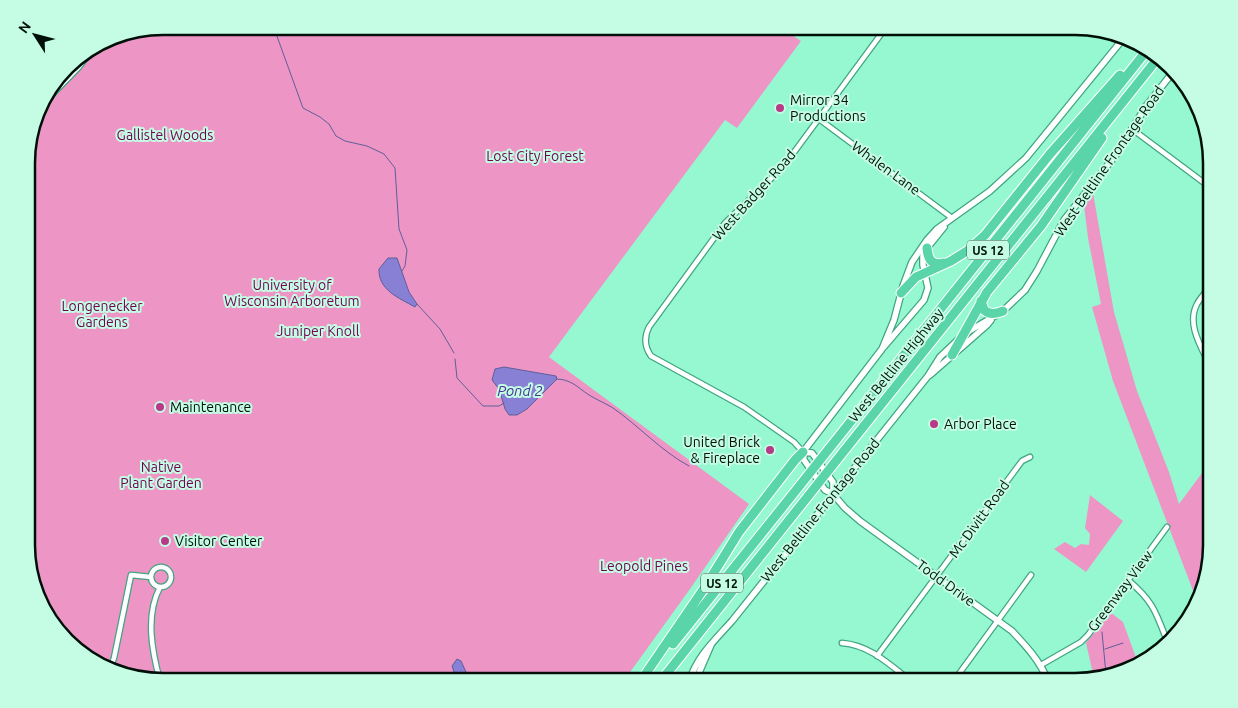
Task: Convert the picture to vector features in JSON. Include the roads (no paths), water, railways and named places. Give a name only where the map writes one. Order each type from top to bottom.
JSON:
[{"type":"highway","points":[[901,293],[911,281],[951,261],[985,235],[1055,148],[1142,54]]},
{"type":"highway","name":"West Beltline Highway","points":[[649,673],[1142,54]]},
{"type":"highway","name":"West Beltline Highway","points":[[667,673],[1155,62]]},
{"type":"highway","points":[[952,355],[993,282],[1041,226],[1150,69]]},
{"type":"highway","points":[[927,248],[928,257],[934,264],[951,261]]},
{"type":"highway","points":[[981,301],[984,310],[989,313],[1003,312]]},
{"type":"highway","points":[[648,673],[701,594],[745,522],[803,452]]},
{"type":"street","name":"West Badger Road","points":[[645,343],[649,327],[725,223],[780,170],[880,35]]},
{"type":"street","points":[[882,349],[894,320],[912,262],[919,251],[937,229],[990,191],[1026,158],[1119,43]]},
{"type":"street","points":[[59,88],[80,66]]},
{"type":"street","name":"West Beltline Frontage Road","points":[[693,673],[705,649],[928,376],[940,357],[963,335],[1003,312],[1029,284],[1064,220],[1115,156],[1146,105],[1170,76]]},
{"type":"street","name":"Whalen Lane","points":[[819,119],[952,218]]},
{"type":"street","points":[[1132,129],[1203,181]]},
{"type":"street","points":[[803,452],[882,349],[924,300],[928,288],[923,256],[927,248],[952,218]]},
{"type":"street","points":[[1203,296],[1194,311],[1193,324],[1203,349]]},
{"type":"street","name":"West Beltline Frontage Road","points":[[928,376],[988,325],[991,320]]},
{"type":"street","name":"Todd Drive","points":[[645,343],[647,351],[656,360],[744,407],[794,442],[803,452],[804,460],[825,490],[833,494],[852,514],[998,620],[1028,648],[1041,665],[1044,673]]},
{"type":"street","name":"Todd Drive","points":[[803,452],[812,453],[833,482],[833,494]]},
{"type":"street","name":"Mc Divitt Road","points":[[877,656],[1022,461],[1030,457]]},
{"type":"street","name":"Greenway View","points":[[1041,665],[1081,642],[1167,527]]},
{"type":"street","points":[[161,568],[167,570],[170,575],[170,581],[166,586],[160,587],[155,585],[151,578],[155,569],[161,568]]},
{"type":"street","points":[[960,673],[1031,575]]},
{"type":"street","points":[[112,662],[131,576],[151,578]]},
{"type":"street","points":[[1128,580],[1149,600],[1157,613],[1165,637]]},
{"type":"street","points":[[158,673],[153,654],[151,627],[154,606],[160,587]]},
{"type":"street","points":[[842,643],[856,644],[877,656],[900,673]]},
{"type":"street","name":"West Beltline Frontage Road","points":[[699,673],[711,644]]},
{"type":"water","points":[[388,258],[397,258],[409,292],[417,304],[415,307],[396,297],[382,283],[379,269]]},
{"type":"water","name":"Pond 2","points":[[504,367],[556,376],[557,379],[527,409],[517,415],[509,415],[505,409],[499,389],[492,380],[495,369]]},
{"type":"water","points":[[457,659],[461,661],[466,673],[454,673],[452,666]]},
{"type":"waterway","points":[[277,35],[303,108],[329,124],[336,136],[345,141],[367,146],[384,154],[395,168],[399,229],[407,250],[405,266],[402,271]]},
{"type":"waterway","points":[[417,304],[440,329],[454,353]]},
{"type":"waterway","points":[[455,359],[457,378],[483,406],[499,406],[504,403]]},
{"type":"waterway","points":[[556,379],[570,382],[613,408],[669,453],[689,466]]},
{"type":"waterway","points":[[1102,632],[1106,669]]},
{"type":"waterway","points":[[1105,649],[1123,643]]},
{"type":"place","name":"Mirror 34 Productions","points":[[780,108]]},
{"type":"place","name":"Maintenance","points":[[160,407]]},
{"type":"place","name":"Arbor Place","points":[[934,424]]},
{"type":"place","name":"United Brick & Fireplace","points":[[770,450]]},
{"type":"place","name":"Visitor Center","points":[[165,541]]},
{"type":"park label","name":"Gallistel Woods","points":[[165,135]]},
{"type":"park label","name":"Lost City Forest","points":[[535,156]]},
{"type":"park label","name":"University of Wisconsin Arboretum","points":[[292,294]]},
{"type":"park label","name":"Longenecker Gardens","points":[[102,314]]},
{"type":"park label","name":"Juniper Knoll","points":[[318,331]]},
{"type":"park label","name":"Native Plant Garden","points":[[161,476]]},
{"type":"park label","name":"Leopold Pines","points":[[644,566]]}]
